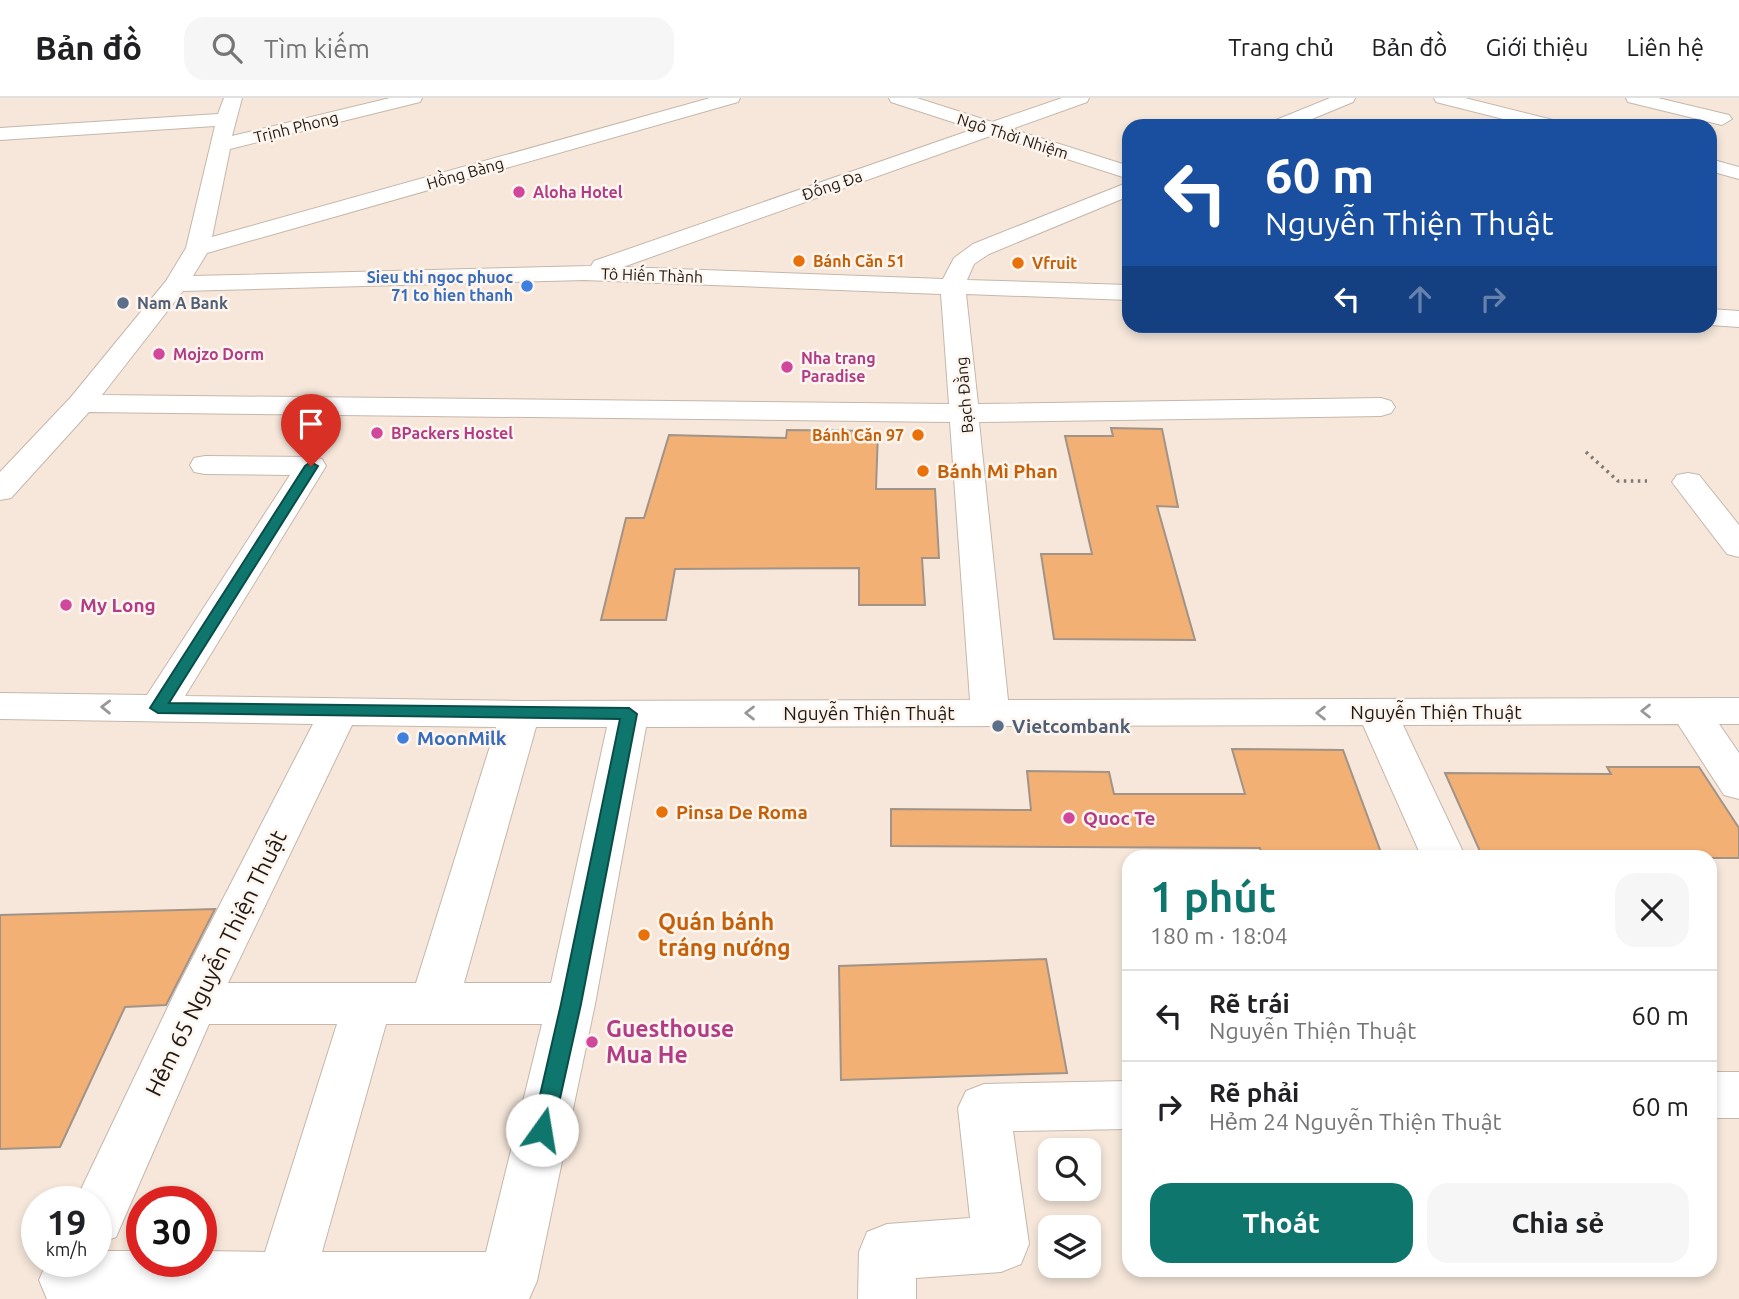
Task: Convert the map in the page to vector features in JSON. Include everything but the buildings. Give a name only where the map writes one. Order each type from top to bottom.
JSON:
[{"type":"street","name":"Trịnh Phong","points":[[220,145],[413,98]]},
{"type":"street","name":"Hồng Bàng","points":[[198,248],[731,98]]},
{"type":"street","name":"Ngô Thời Nhiệm","points":[[898,98],[1122,171]]},
{"type":"street","name":"Đống Đa","points":[[584,273],[1080,98]]},
{"type":"street","points":[[1295,119],[1346,98]]},
{"type":"street","points":[[1443,98],[1526,119]]},
{"type":"street","points":[[1635,98],[1724,118]]},
{"type":"street","points":[[0,491],[81,403],[176,284],[198,248],[230,108],[1,136]]},
{"type":"street","points":[[1717,168],[1739,173]]},
{"type":"street","points":[[953,286],[957,270],[965,258],[1122,191]]},
{"type":"street","name":"Tô Hiến Thành","points":[[176,284],[584,273],[1122,293]]},
{"type":"street","name":"Bạch Đằng","points":[[953,286],[990,713]]},
{"type":"street","points":[[1717,317],[1739,319]]},
{"type":"street","points":[[81,403],[966,413],[1381,407]]},
{"type":"street","points":[[158,708],[311,466],[205,465]]},
{"type":"street","points":[[1688,482],[1739,547]]},
{"type":"street","name":"Nguyễn Thiện Thuật","points":[[0,706],[340,709],[520,714],[1739,711]]},
{"type":"street","name":"Hẻm 65 Nguyễn Thiện Thuật","points":[[111,1186],[194,1003],[340,709]]},
{"type":"street","points":[[1689,711],[1739,784]]},
{"type":"street","points":[[1377,712],[1440,850]]},
{"type":"street","points":[[434,1003],[520,714]]},
{"type":"street","points":[[112,1273],[495,1290],[571,1004],[629,714]]},
{"type":"street","points":[[194,1003],[571,1004]]},
{"type":"street","points":[[285,1281],[368,1003]]},
{"type":"street","points":[[1717,1095],[1739,1095]]},
{"type":"street","points":[[887,1299],[887,1252],[1001,1244],[984,1108],[1122,1105]]},
{"type":"place","name":"Aloha Hotel","points":[[519,192]]},
{"type":"place","name":"Bánh Căn 51","points":[[799,261]]},
{"type":"place","name":"Vfruit","points":[[1018,263]]},
{"type":"place","name":"Sieu thi ngoc phuoc 71 to hien thanh","points":[[527,286]]},
{"type":"place","name":"Nam A Bank","points":[[123,303]]},
{"type":"place","name":"Mojzo Dorm","points":[[159,354]]},
{"type":"place","name":"Nha trang Paradise","points":[[787,367]]},
{"type":"place","name":"BPackers Hostel","points":[[377,433]]},
{"type":"place","name":"Bánh Căn 97","points":[[918,435]]},
{"type":"place","name":"Bánh Mì Phan","points":[[923,471]]},
{"type":"place","name":"My Long","points":[[66,605]]},
{"type":"place","name":"Vietcombank","points":[[998,726]]},
{"type":"place","name":"MoonMilk","points":[[403,738]]},
{"type":"place","name":"Pinsa De Roma","points":[[662,812]]},
{"type":"place","name":"Quoc Te","points":[[1069,818]]},
{"type":"place","name":"Quán bánh tráng nướng","points":[[644,935]]},
{"type":"place","name":"Guesthouse Mua He","points":[[592,1042]]},
{"type":"route","points":[[311,466],[158,708],[629,714],[571,1004],[542,1130]]}]
